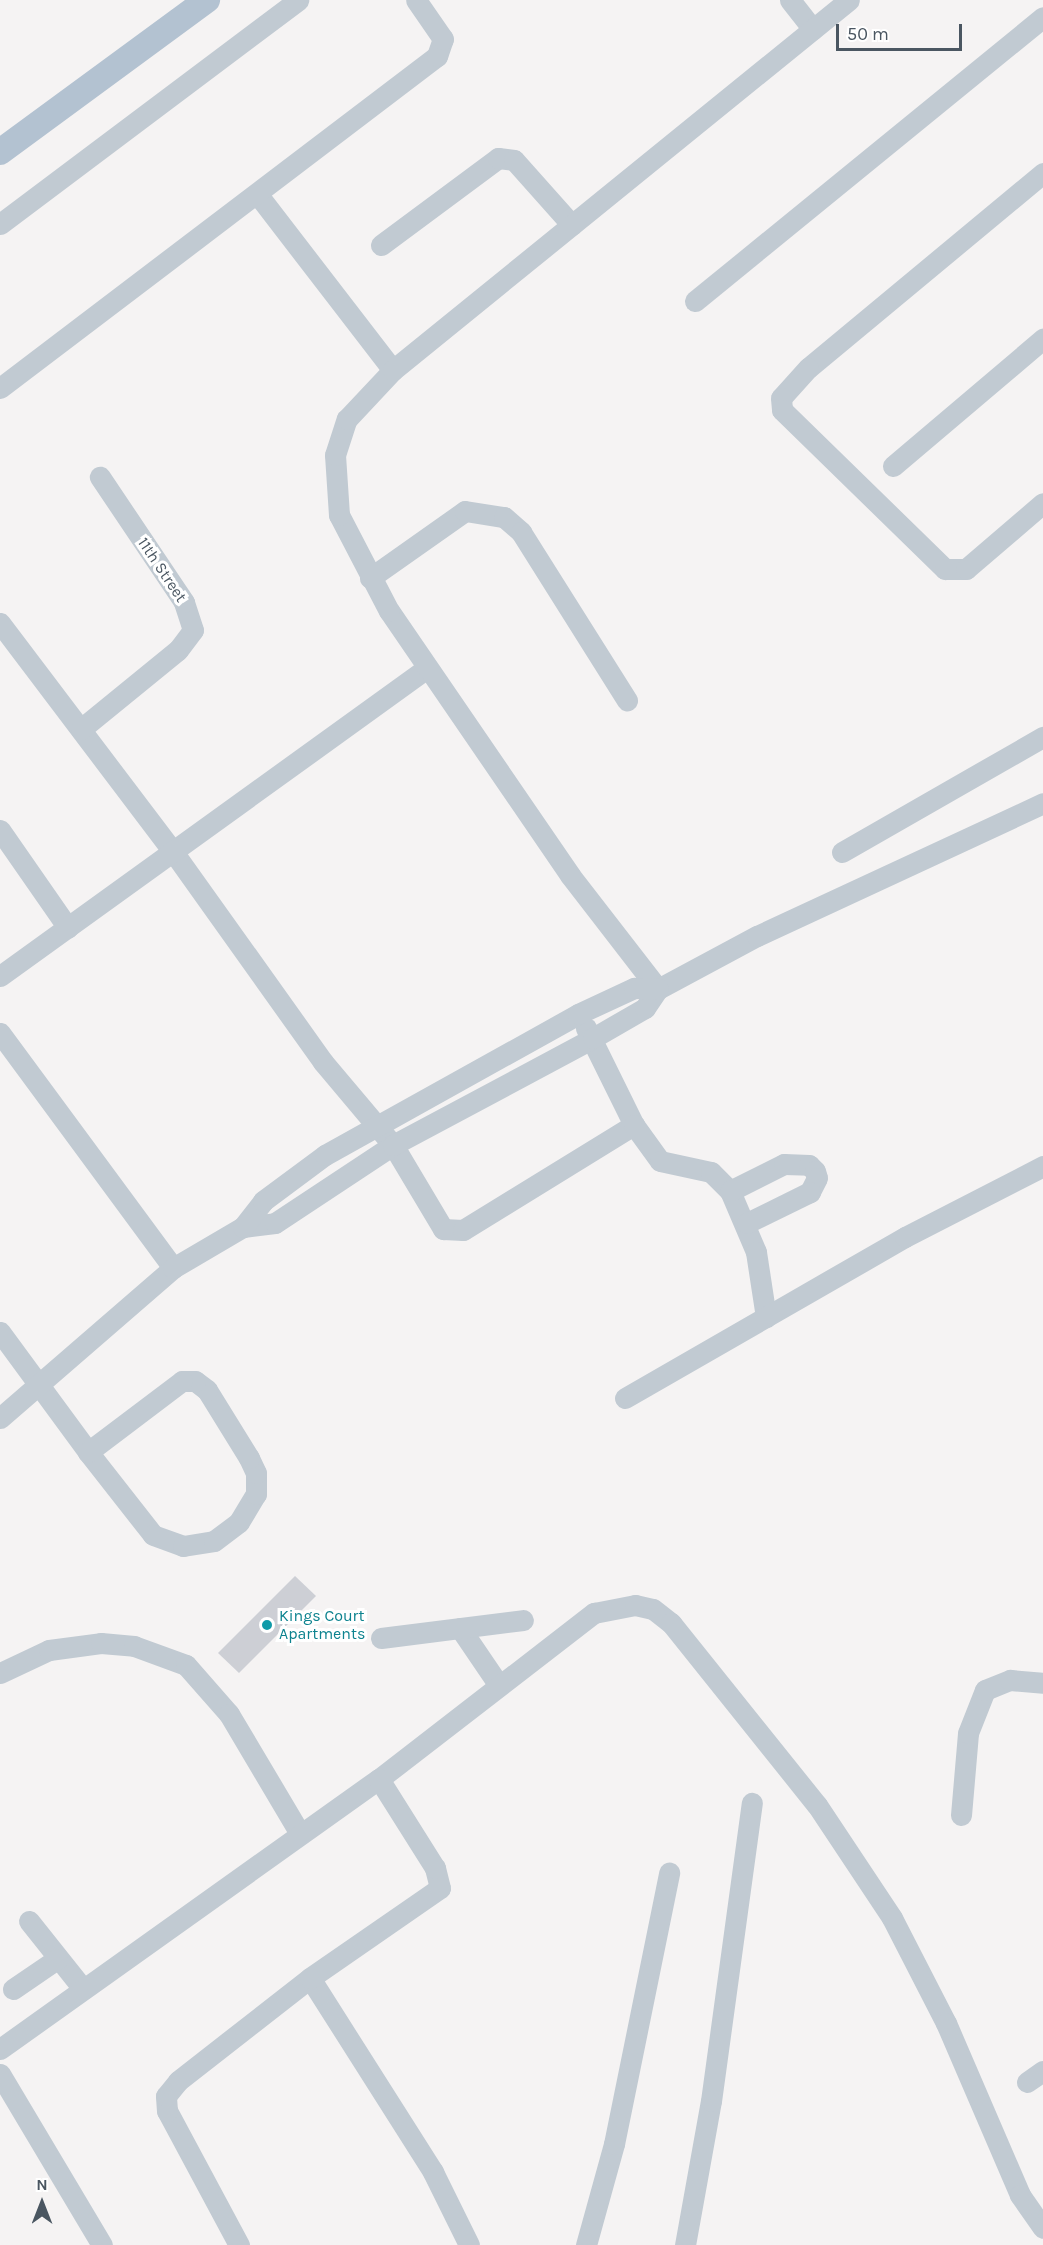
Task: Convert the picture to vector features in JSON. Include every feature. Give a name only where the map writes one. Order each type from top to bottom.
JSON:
[{"type":"main road","points":[[0,152],[207,0]]},
{"type":"street","points":[[0,224],[298,0]]},
{"type":"street","points":[[0,388],[258,195],[437,56],[443,39],[416,0]]},
{"type":"street","points":[[790,0],[813,28]]},
{"type":"street","points":[[658,989],[570,875],[427,668],[370,578],[339,515],[335,455],[347,420],[393,370],[849,0]]},
{"type":"street","points":[[695,301],[1043,17]]},
{"type":"street","points":[[381,244],[498,158],[514,160],[572,225]]},
{"type":"street","points":[[1043,173],[808,368],[781,398],[782,410],[945,569],[966,569],[1043,502]]},
{"type":"street","points":[[258,195],[393,370]]},
{"type":"street","points":[[893,466],[1043,339]]},
{"type":"street","name":"11th Street","points":[[81,729],[178,650],[193,630],[184,602],[100,477]]},
{"type":"street","points":[[370,578],[465,511],[504,517],[521,532],[627,700]]},
{"type":"street","points":[[0,623],[174,853],[323,1062],[393,1145],[437,1223],[457,1232],[634,1125]]},
{"type":"street","points":[[0,976],[174,853],[427,668]]},
{"type":"street","points":[[842,852],[1043,737]]},
{"type":"street","points":[[243,1227],[275,1223],[393,1145],[593,1038],[645,1008],[658,989],[757,936],[1043,803]]},
{"type":"street","points":[[0,830],[68,928]]},
{"type":"street","points":[[0,1418],[38,1382],[172,1268],[243,1227],[277,1189],[375,1125],[578,1014],[634,988],[658,989]]},
{"type":"street","points":[[578,1014],[593,1038],[634,1125],[660,1161],[711,1172],[730,1191],[747,1223],[766,1317]]},
{"type":"street","points":[[0,1033],[172,1268]]},
{"type":"street","points":[[730,1191],[784,1164],[809,1165],[815,1171],[817,1178],[810,1192],[747,1223]]},
{"type":"street","points":[[625,1398],[766,1317],[1043,1166]]},
{"type":"street","points":[[0,1332],[88,1452],[153,1535],[183,1546],[200,1545],[227,1532],[256,1494],[256,1473],[249,1458],[207,1390],[195,1381],[182,1381],[88,1452]]},
{"type":"street","points":[[0,2049],[300,1832],[379,1779],[498,1684],[594,1613],[613,1606],[653,1609],[671,1623],[817,1805],[892,1918],[946,2024],[1020,2195],[1043,2228]]},
{"type":"street","points":[[381,1638],[523,1620]]},
{"type":"street","points":[[459,1628],[498,1684]]},
{"type":"street","points":[[0,1673],[49,1650],[101,1643],[134,1647],[186,1665],[229,1714],[300,1832]]},
{"type":"street","points":[[961,1815],[968,1732],[985,1690],[1010,1680],[1043,1683]]},
{"type":"street","points":[[239,2245],[167,2111],[166,2096],[178,2081],[310,1978],[440,1888],[435,1868],[379,1779]]},
{"type":"street","points":[[685,2245],[713,2090],[752,1803]]},
{"type":"street","points":[[586,2245],[614,2144],[669,1873]]},
{"type":"street","points":[[30,1922],[82,1989]]},
{"type":"street","points":[[13,1989],[57,1959]]},
{"type":"street","points":[[310,1978],[433,2172],[468,2245]]},
{"type":"street","points":[[0,2074],[102,2245]]},
{"type":"building","name":"Kings Court Apartments","points":[[295,1576],[316,1596],[239,1673],[218,1653]]},
{"type":"place","name":"Kings Court Apartments","points":[[267,1625]]}]
